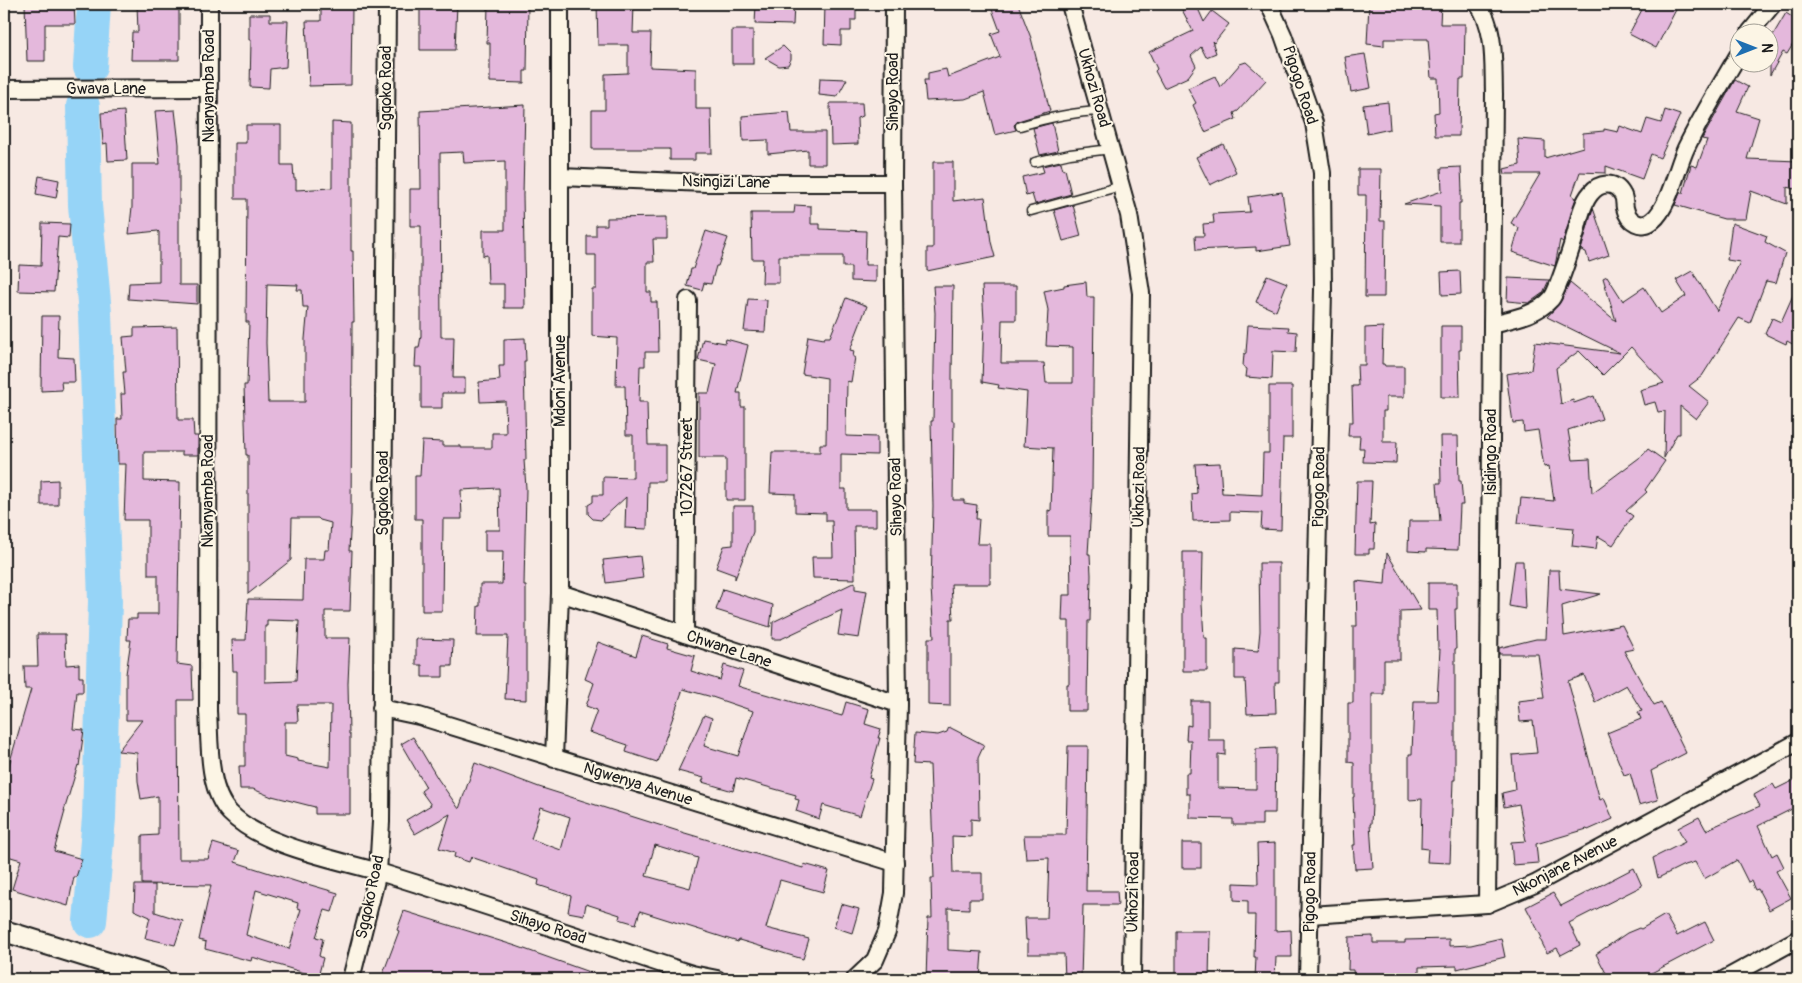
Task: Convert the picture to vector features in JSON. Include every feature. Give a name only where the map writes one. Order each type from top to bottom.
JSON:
[{"type":"street","name":"Nkanyamba Road","points":[[209,4],[208,711],[212,766],[221,800],[228,811],[241,823],[273,839],[311,854],[378,872]]},
{"type":"street","name":"Sgqoko Road","points":[[351,979],[378,872],[381,822],[387,4]]},
{"type":"street","name":"Mdoni Avenue","points":[[554,759],[560,593],[560,4]]},
{"type":"street","name":"Sihayo Road","points":[[855,979],[875,960],[887,932],[894,893],[898,704],[893,184],[894,4]]},
{"type":"street","name":"Ukhozi Road","points":[[1070,4],[1129,215],[1141,293],[1132,979]]},
{"type":"street","name":"Pigogo Road","points":[[1269,4],[1284,35],[1314,123],[1322,173],[1323,300],[1308,979]]},
{"type":"street","name":"Isidingo Road","points":[[1478,4],[1487,21],[1494,84],[1487,904]]},
{"type":"street","points":[[1758,22],[1773,4]]},
{"type":"street","points":[[1492,324],[1528,314],[1552,299],[1572,246],[1587,198],[1599,186],[1607,184],[1617,188],[1623,194],[1627,213],[1634,222],[1641,225],[1645,224],[1652,221],[1658,215],[1665,203],[1686,148],[1730,70]]},
{"type":"street","name":"Gwava Lane","points":[[4,89],[208,88]]},
{"type":"street","name":"Nsingizi Lane","points":[[560,177],[705,183],[893,184]]},
{"type":"street","name":"107267 Street","points":[[685,634],[688,300]]},
{"type":"street","name":"Chwane Lane","points":[[560,593],[898,704]]},
{"type":"street","name":"Ngwenya Avenue","points":[[381,708],[419,716],[895,863]]},
{"type":"street","name":"Nkonjane Avenue","points":[[1309,916],[1487,904],[1535,884],[1798,742]]},
{"type":"street","name":"Sihayo Road","points":[[378,872],[692,974],[718,979]]},
{"type":"street","points":[[4,931],[160,979]]},
{"type":"street","points":[[1725,979],[1798,939]]},
{"type":"lane","points":[[1020,126],[1056,116],[1100,111]]},
{"type":"lane","points":[[1035,162],[1070,154],[1111,149]]},
{"type":"lane","points":[[1031,211],[1121,186]]},
{"type":"building","points":[[25,4],[74,4],[75,24],[45,24],[45,61],[27,61]]},
{"type":"building","points":[[137,4],[179,4],[179,60],[131,60],[132,32],[138,32]]},
{"type":"building","points":[[420,4],[457,4],[455,50],[420,50]]},
{"type":"building","points":[[488,4],[528,4],[527,71],[524,71],[524,83],[490,82],[490,43],[487,43]]},
{"type":"building","points":[[597,4],[634,4],[633,33],[651,33],[650,67],[696,69],[696,109],[711,109],[712,153],[695,153],[695,160],[670,160],[670,149],[592,149],[592,110],[605,110],[605,74],[628,73],[628,45],[598,45]]},
{"type":"building","points":[[756,4],[794,4],[793,25],[755,24]]},
{"type":"building","points":[[825,4],[856,4],[856,20],[851,20],[851,31],[841,31],[841,45],[824,44]]},
{"type":"building","points":[[990,4],[1018,4],[1031,38],[1050,111],[1018,121],[1014,125],[1016,130],[995,135],[984,92],[965,99],[926,101],[924,80],[928,80],[928,73],[946,69],[948,77],[1000,57],[991,34],[1000,31]]},
{"type":"building","points":[[1179,4],[1196,4],[1204,22],[1212,11],[1229,24],[1214,43],[1212,41],[1216,53],[1206,57],[1201,47],[1191,56],[1196,66],[1188,77],[1164,88],[1155,71],[1157,69],[1149,52],[1193,31]]},
{"type":"building","points":[[1369,4],[1441,4],[1440,24],[1465,24],[1464,79],[1460,79],[1459,136],[1435,136],[1434,113],[1439,112],[1438,78],[1431,78],[1428,39],[1384,39],[1384,46],[1367,44]]},
{"type":"building","points":[[1645,4],[1679,4],[1656,48],[1629,34]]},
{"type":"building","points":[[321,6],[352,6],[351,85],[309,86],[306,21],[321,21]]},
{"type":"building","points":[[1786,13],[1798,21],[1798,36],[1787,54],[1783,52],[1780,57],[1780,23]]},
{"type":"building","points":[[249,14],[270,14],[270,21],[288,21],[286,67],[270,69],[269,88],[250,87],[251,40],[249,40]]},
{"type":"building","points":[[732,30],[753,30],[753,64],[732,64]]},
{"type":"building","points":[[783,46],[791,54],[788,65],[779,66],[765,58]]},
{"type":"building","points":[[1365,54],[1371,88],[1351,92],[1345,57]]},
{"type":"building","points":[[1246,62],[1266,80],[1234,113],[1236,119],[1205,132],[1193,105],[1196,103],[1188,88],[1215,76],[1220,87],[1240,64]]},
{"type":"building","points":[[820,78],[847,79],[837,97],[819,95]]},
{"type":"building","points":[[1735,80],[1748,87],[1737,111],[1759,118],[1747,159],[1798,161],[1798,190],[1787,187],[1787,204],[1751,191],[1746,219],[1724,219],[1675,205],[1680,193],[1683,193],[1691,165],[1697,167],[1707,140],[1702,139]]},
{"type":"building","points":[[1388,102],[1390,129],[1367,134],[1363,105]]},
{"type":"building","points":[[830,103],[862,103],[863,116],[857,118],[858,144],[831,145]]},
{"type":"building","points":[[525,105],[523,195],[525,308],[504,308],[504,284],[488,284],[487,255],[483,256],[483,230],[505,230],[505,161],[464,163],[463,152],[440,153],[441,337],[454,337],[453,378],[465,378],[465,393],[442,393],[442,408],[421,408],[421,367],[415,367],[416,348],[419,348],[421,336],[421,226],[410,226],[410,189],[421,189],[420,111]]},
{"type":"building","points":[[175,110],[179,144],[179,285],[197,285],[197,304],[128,299],[129,283],[159,282],[159,232],[129,234],[132,207],[132,164],[160,164],[155,111]]},
{"type":"building","points":[[1665,110],[1680,115],[1660,158],[1651,154],[1642,179],[1606,166],[1606,173],[1580,172],[1572,195],[1576,198],[1563,242],[1560,240],[1555,266],[1512,252],[1519,228],[1511,223],[1540,174],[1505,174],[1504,169],[1520,165],[1518,139],[1545,141],[1545,158],[1583,147],[1583,133],[1604,131],[1604,129],[1618,132],[1620,126],[1642,134],[1647,119],[1661,123]]},
{"type":"building","points":[[124,111],[127,160],[108,161],[107,143],[103,144],[101,113]]},
{"type":"building","points":[[789,112],[791,132],[825,132],[825,164],[808,164],[808,150],[768,154],[768,140],[743,141],[742,116]]},
{"type":"building","points":[[332,122],[351,123],[351,251],[353,251],[354,322],[352,322],[351,515],[349,551],[352,551],[350,611],[325,611],[325,638],[350,638],[348,683],[350,814],[315,814],[315,807],[272,797],[253,789],[240,789],[239,766],[245,766],[245,714],[237,714],[237,671],[233,671],[232,640],[246,640],[248,599],[303,600],[304,559],[324,559],[325,550],[329,550],[331,523],[318,518],[292,518],[291,560],[248,594],[248,455],[246,455],[244,385],[247,385],[249,322],[246,322],[247,199],[235,199],[235,143],[246,143],[246,125],[281,125],[281,165],[293,165],[296,190],[332,188]],"holes":[[[267,284],[298,285],[297,290],[302,290],[303,307],[308,307],[305,339],[305,402],[268,402]],[[267,620],[299,621],[296,681],[265,682],[265,626],[267,626]],[[297,705],[331,705],[330,767],[298,761],[298,759],[285,756],[285,722],[298,722]]]},
{"type":"building","points":[[1052,123],[1058,151],[1040,155],[1033,128]]},
{"type":"building","points":[[1223,144],[1236,172],[1210,185],[1196,157]]},
{"type":"building","points":[[933,162],[953,162],[953,201],[985,197],[995,257],[927,271],[927,248],[933,248]]},
{"type":"building","points":[[1061,162],[1063,170],[1065,169],[1071,194],[1035,204],[1032,194],[1026,196],[1022,177],[1044,172],[1042,166]]},
{"type":"building","points":[[1461,167],[1462,191],[1461,203],[1459,203],[1459,242],[1440,242],[1440,206],[1404,204],[1442,191],[1441,168]]},
{"type":"building","points":[[1358,169],[1381,169],[1380,221],[1385,221],[1384,297],[1365,297],[1366,195],[1358,195]]},
{"type":"building","points":[[39,176],[59,180],[56,198],[36,194]]},
{"type":"building","points":[[1282,192],[1290,246],[1256,251],[1256,247],[1196,250],[1195,236],[1204,236],[1203,224],[1214,223],[1213,214],[1250,212],[1248,197]]},
{"type":"building","points":[[795,205],[811,206],[811,224],[820,224],[820,229],[866,231],[865,265],[876,265],[876,282],[851,281],[851,267],[843,267],[843,256],[779,256],[779,283],[762,283],[763,259],[752,259],[751,213],[794,213]]},
{"type":"building","points":[[1073,205],[1081,236],[1063,241],[1054,210]]},
{"type":"building","points":[[1593,208],[1609,255],[1589,262],[1586,252],[1581,250]]},
{"type":"building","points":[[667,217],[667,239],[653,239],[654,262],[647,262],[647,292],[651,292],[651,302],[657,302],[658,352],[645,352],[645,366],[640,366],[639,402],[647,402],[648,445],[665,445],[665,482],[648,482],[647,529],[625,528],[626,497],[601,520],[593,519],[588,514],[588,505],[593,502],[593,495],[603,495],[603,477],[633,478],[633,435],[626,435],[625,386],[616,386],[617,338],[592,336],[592,289],[596,289],[596,255],[587,255],[587,236],[596,236],[596,225],[607,225],[607,218]]},
{"type":"building","points":[[42,223],[70,224],[69,238],[58,237],[54,292],[18,291],[19,265],[41,266]]},
{"type":"building","points":[[1732,223],[1767,236],[1765,242],[1785,253],[1776,283],[1766,281],[1750,323],[1739,318],[1702,376],[1689,386],[1709,402],[1696,419],[1680,406],[1680,434],[1677,434],[1664,458],[1665,411],[1658,412],[1655,402],[1644,405],[1640,390],[1664,383],[1631,347],[1603,375],[1579,351],[1556,368],[1561,404],[1573,400],[1574,403],[1594,396],[1602,419],[1568,430],[1573,460],[1590,459],[1592,493],[1643,455],[1648,449],[1665,461],[1645,490],[1647,492],[1626,511],[1633,516],[1613,545],[1598,536],[1596,549],[1572,546],[1574,528],[1518,523],[1521,498],[1554,501],[1549,466],[1544,467],[1538,430],[1524,432],[1523,422],[1513,423],[1506,374],[1531,370],[1535,342],[1620,353],[1547,317],[1559,304],[1570,283],[1616,321],[1603,278],[1607,276],[1623,301],[1644,287],[1661,313],[1686,296],[1676,280],[1692,271],[1717,311],[1740,262],[1727,260]]},
{"type":"building","points":[[706,231],[728,238],[718,266],[716,266],[711,284],[704,283],[702,290],[687,286],[691,269],[693,269]]},
{"type":"building","points":[[1460,271],[1461,294],[1442,295],[1441,272]]},
{"type":"building","points":[[1267,275],[1287,283],[1276,311],[1256,302]]},
{"type":"building","points":[[1508,278],[1549,280],[1543,293],[1529,303],[1507,301]]},
{"type":"building","points":[[1086,282],[1087,297],[1094,297],[1092,489],[1088,554],[1090,554],[1091,575],[1090,621],[1088,621],[1087,711],[1067,711],[1069,621],[1062,621],[1063,595],[1071,595],[1070,536],[1048,536],[1048,510],[1051,511],[1053,448],[1024,446],[1027,392],[998,388],[999,385],[982,382],[984,321],[982,286],[1016,286],[1016,320],[1002,320],[1001,363],[1044,363],[1046,383],[1073,383],[1073,347],[1046,346],[1048,310],[1044,291],[1064,287],[1064,285]]},
{"type":"building","points":[[1798,284],[1798,347],[1787,341],[1786,344],[1765,334],[1772,318],[1781,322]]},
{"type":"building","points":[[933,286],[953,286],[953,500],[964,500],[964,503],[977,505],[976,519],[979,519],[977,544],[990,544],[990,584],[951,584],[953,619],[950,619],[950,706],[928,705],[928,638],[934,638],[931,587],[933,506],[931,421],[933,421],[935,313]]},
{"type":"building","points":[[846,298],[867,306],[850,350],[854,351],[853,357],[855,357],[851,382],[847,381],[846,436],[877,437],[877,455],[841,454],[841,489],[846,489],[846,509],[876,509],[876,526],[854,526],[855,579],[813,578],[812,557],[833,557],[832,521],[826,521],[826,513],[795,512],[795,494],[770,493],[772,452],[820,452],[820,444],[826,444],[827,378],[802,374],[808,336],[824,339],[825,337],[830,337]]},
{"type":"building","points":[[748,299],[767,300],[765,332],[744,331]]},
{"type":"building","points":[[42,316],[59,316],[58,357],[74,358],[75,382],[61,382],[62,390],[41,391]]},
{"type":"building","points":[[1248,325],[1289,327],[1288,331],[1297,332],[1296,352],[1273,351],[1272,379],[1246,377],[1247,369],[1243,366]]},
{"type":"building","points":[[1441,326],[1461,326],[1461,350],[1459,350],[1460,397],[1441,397]]},
{"type":"building","points":[[177,327],[178,420],[193,420],[194,436],[198,436],[198,455],[182,455],[182,452],[144,452],[144,481],[180,482],[177,664],[192,666],[193,700],[178,700],[179,859],[208,859],[213,843],[239,851],[235,862],[338,893],[332,912],[325,910],[316,937],[323,939],[319,956],[323,958],[318,977],[252,957],[251,961],[205,949],[206,942],[199,940],[211,885],[142,884],[142,836],[158,835],[158,796],[141,799],[137,753],[118,751],[142,720],[126,720],[126,674],[131,640],[127,640],[128,619],[137,619],[137,614],[158,614],[158,575],[148,575],[148,520],[124,520],[126,464],[118,464],[117,419],[122,419],[121,394],[125,394],[123,372],[126,372],[123,337],[134,336],[134,328]],"holes":[[[256,890],[298,903],[297,908],[301,909],[289,949],[246,935]]]},
{"type":"building","points":[[1383,327],[1382,364],[1385,366],[1404,366],[1404,397],[1386,397],[1386,411],[1383,411],[1383,442],[1397,442],[1396,463],[1363,462],[1364,448],[1359,448],[1360,436],[1348,436],[1349,422],[1353,422],[1352,386],[1358,386],[1357,365],[1365,365],[1365,328]]},
{"type":"building","points":[[525,338],[526,460],[524,460],[526,488],[524,586],[526,586],[526,700],[505,699],[508,636],[477,636],[480,584],[502,584],[503,551],[485,551],[485,530],[500,530],[499,488],[461,490],[462,519],[443,519],[442,611],[422,611],[422,519],[415,519],[415,476],[420,476],[422,441],[442,442],[442,446],[461,446],[461,448],[492,448],[492,433],[506,433],[505,401],[480,402],[479,382],[500,380],[499,366],[504,366],[504,339]]},
{"type":"building","points":[[703,339],[725,343],[726,339],[748,345],[737,393],[741,393],[741,407],[745,407],[745,500],[726,500],[726,458],[699,458],[699,393],[709,393],[716,364],[698,360]]},
{"type":"building","points":[[1269,386],[1292,386],[1292,438],[1283,438],[1281,530],[1261,529],[1262,513],[1230,512],[1230,520],[1193,521],[1192,494],[1197,493],[1195,464],[1220,463],[1222,493],[1262,495],[1263,453],[1269,453]]},
{"type":"building","points":[[1440,436],[1458,436],[1459,481],[1461,481],[1463,505],[1460,505],[1458,550],[1426,549],[1426,552],[1408,551],[1409,521],[1440,521],[1437,483],[1441,483]]},
{"type":"building","points":[[58,480],[58,505],[41,505],[41,481]]},
{"type":"building","points":[[1357,481],[1372,481],[1370,525],[1375,524],[1374,549],[1369,549],[1369,554],[1355,554]]},
{"type":"building","points":[[733,506],[753,506],[753,532],[735,579],[735,575],[716,568],[724,546],[733,545]]},
{"type":"building","points":[[1183,552],[1203,552],[1202,604],[1204,638],[1207,638],[1207,671],[1183,671]]},
{"type":"building","points":[[1387,553],[1421,610],[1400,611],[1400,660],[1384,660],[1384,694],[1372,694],[1372,805],[1370,824],[1373,868],[1355,869],[1353,845],[1355,845],[1354,763],[1348,762],[1348,703],[1353,703],[1353,626],[1357,626],[1356,581],[1385,584]]},
{"type":"building","points":[[640,556],[643,578],[606,583],[603,560]]},
{"type":"building","points":[[1515,561],[1523,561],[1525,609],[1509,606]]},
{"type":"building","points":[[1259,563],[1279,563],[1279,682],[1275,682],[1276,713],[1247,714],[1245,679],[1235,679],[1235,649],[1258,651],[1260,631]]},
{"type":"building","points":[[1549,570],[1559,570],[1560,589],[1601,594],[1562,606],[1564,636],[1622,625],[1634,649],[1624,651],[1654,705],[1661,702],[1686,753],[1651,771],[1658,800],[1639,805],[1630,773],[1624,775],[1607,733],[1641,719],[1638,712],[1642,711],[1626,685],[1595,702],[1584,675],[1568,681],[1600,800],[1604,798],[1613,819],[1588,830],[1536,844],[1538,863],[1513,865],[1511,842],[1526,841],[1519,804],[1504,807],[1502,793],[1515,790],[1512,755],[1537,753],[1533,721],[1520,722],[1518,701],[1544,698],[1538,654],[1499,654],[1499,648],[1536,639],[1546,639]]},
{"type":"building","points":[[855,582],[855,589],[867,591],[859,638],[838,635],[842,610],[781,639],[772,639],[773,622]]},
{"type":"building","points":[[1428,583],[1457,583],[1457,609],[1455,609],[1455,780],[1453,780],[1450,863],[1427,862],[1428,849],[1421,848],[1422,799],[1409,800],[1409,754],[1412,754],[1414,701],[1437,701],[1440,649],[1438,649],[1437,610],[1428,610]]},
{"type":"building","points":[[723,589],[773,605],[770,627],[716,610]]},
{"type":"building","points":[[37,634],[65,634],[66,665],[79,664],[79,677],[83,677],[83,692],[77,692],[73,729],[84,730],[79,766],[64,811],[54,851],[82,859],[76,877],[74,877],[68,906],[12,889],[21,860],[4,855],[4,782],[31,689],[25,689],[24,666],[38,666]]},
{"type":"building","points":[[642,636],[668,644],[667,648],[695,656],[691,671],[720,680],[724,665],[743,671],[738,686],[744,688],[842,716],[846,702],[869,709],[865,724],[881,729],[869,778],[872,779],[860,816],[823,805],[819,819],[796,811],[799,800],[795,799],[796,795],[736,778],[733,791],[702,782],[704,778],[678,771],[704,715],[712,718],[704,746],[738,756],[753,711],[712,697],[683,689],[657,762],[626,752],[628,745],[589,732],[597,710],[586,706],[594,683],[585,679],[598,642],[636,656]]},
{"type":"building","points":[[416,639],[453,640],[452,666],[443,666],[443,677],[422,677],[422,665],[416,665]]},
{"type":"building","points":[[1191,701],[1208,701],[1208,740],[1225,740],[1225,755],[1218,754],[1218,788],[1256,789],[1256,749],[1276,748],[1275,813],[1262,813],[1262,825],[1233,825],[1233,819],[1190,818],[1190,794],[1186,794],[1186,773],[1190,773],[1191,740],[1186,740],[1187,725],[1191,726]]},
{"type":"building","points":[[949,727],[984,745],[978,758],[979,820],[971,819],[971,837],[952,836],[953,873],[982,873],[982,899],[969,899],[969,909],[948,908],[948,950],[982,952],[980,979],[926,979],[928,918],[932,918],[931,878],[934,878],[930,765],[913,764],[915,733],[938,735],[947,732]]},
{"type":"building","points":[[413,737],[438,779],[459,809],[475,763],[539,787],[678,831],[803,868],[804,864],[829,871],[823,892],[780,880],[766,928],[809,939],[803,959],[739,940],[738,942],[640,911],[636,924],[619,919],[620,915],[586,904],[584,915],[568,912],[571,896],[538,885],[539,880],[471,857],[469,862],[454,857],[455,853],[439,848],[450,814],[415,834],[406,820],[431,805],[421,791],[426,787],[401,744]],"holes":[[[541,807],[570,817],[561,850],[531,839]],[[655,845],[698,858],[690,888],[646,876]]]},
{"type":"building","points":[[1068,746],[1088,746],[1086,891],[1117,891],[1118,905],[1083,905],[1081,979],[1065,979],[1064,954],[1028,954],[1028,940],[1026,940],[1025,918],[1047,918],[1049,858],[1026,859],[1024,835],[1066,835]]},
{"type":"building","points":[[1798,778],[1798,806],[1758,826],[1772,856],[1777,853],[1784,867],[1776,871],[1791,898],[1769,910],[1758,889],[1755,890],[1751,881],[1748,882],[1737,860],[1704,879],[1695,862],[1658,878],[1653,858],[1685,842],[1678,828],[1699,817],[1706,830],[1760,806],[1754,795],[1773,784],[1776,789]]},
{"type":"building","points":[[1182,843],[1201,843],[1201,868],[1182,868]]},
{"type":"building","points":[[1275,843],[1275,931],[1291,930],[1292,957],[1276,957],[1275,979],[1255,979],[1255,915],[1248,915],[1248,901],[1234,900],[1234,883],[1258,884],[1257,844]]},
{"type":"building","points":[[1634,868],[1642,886],[1569,923],[1580,945],[1561,955],[1557,948],[1547,953],[1540,939],[1542,938],[1526,907],[1553,893],[1561,906]]},
{"type":"building","points":[[135,885],[155,885],[155,912],[183,921],[175,945],[145,938],[150,917],[134,910]]},
{"type":"building","points":[[841,904],[859,909],[852,933],[834,927]]},
{"type":"building","points":[[404,911],[516,946],[603,977],[603,979],[381,979],[399,931],[397,930]]},
{"type":"building","points":[[1665,915],[1677,936],[1705,922],[1714,940],[1640,979],[1609,979],[1596,954],[1627,933],[1639,928],[1641,929]]},
{"type":"building","points":[[1176,931],[1210,931],[1209,979],[1176,979]]},
{"type":"building","points":[[1373,936],[1373,943],[1405,943],[1405,940],[1449,939],[1449,946],[1471,945],[1501,938],[1505,957],[1457,969],[1457,966],[1419,967],[1419,979],[1354,979],[1353,970],[1348,970],[1349,937]]},
{"type":"waterway","points":[[90,67],[94,4]]},
{"type":"waterway","points":[[83,106],[85,205],[95,313],[105,601],[99,818],[90,921]]}]
